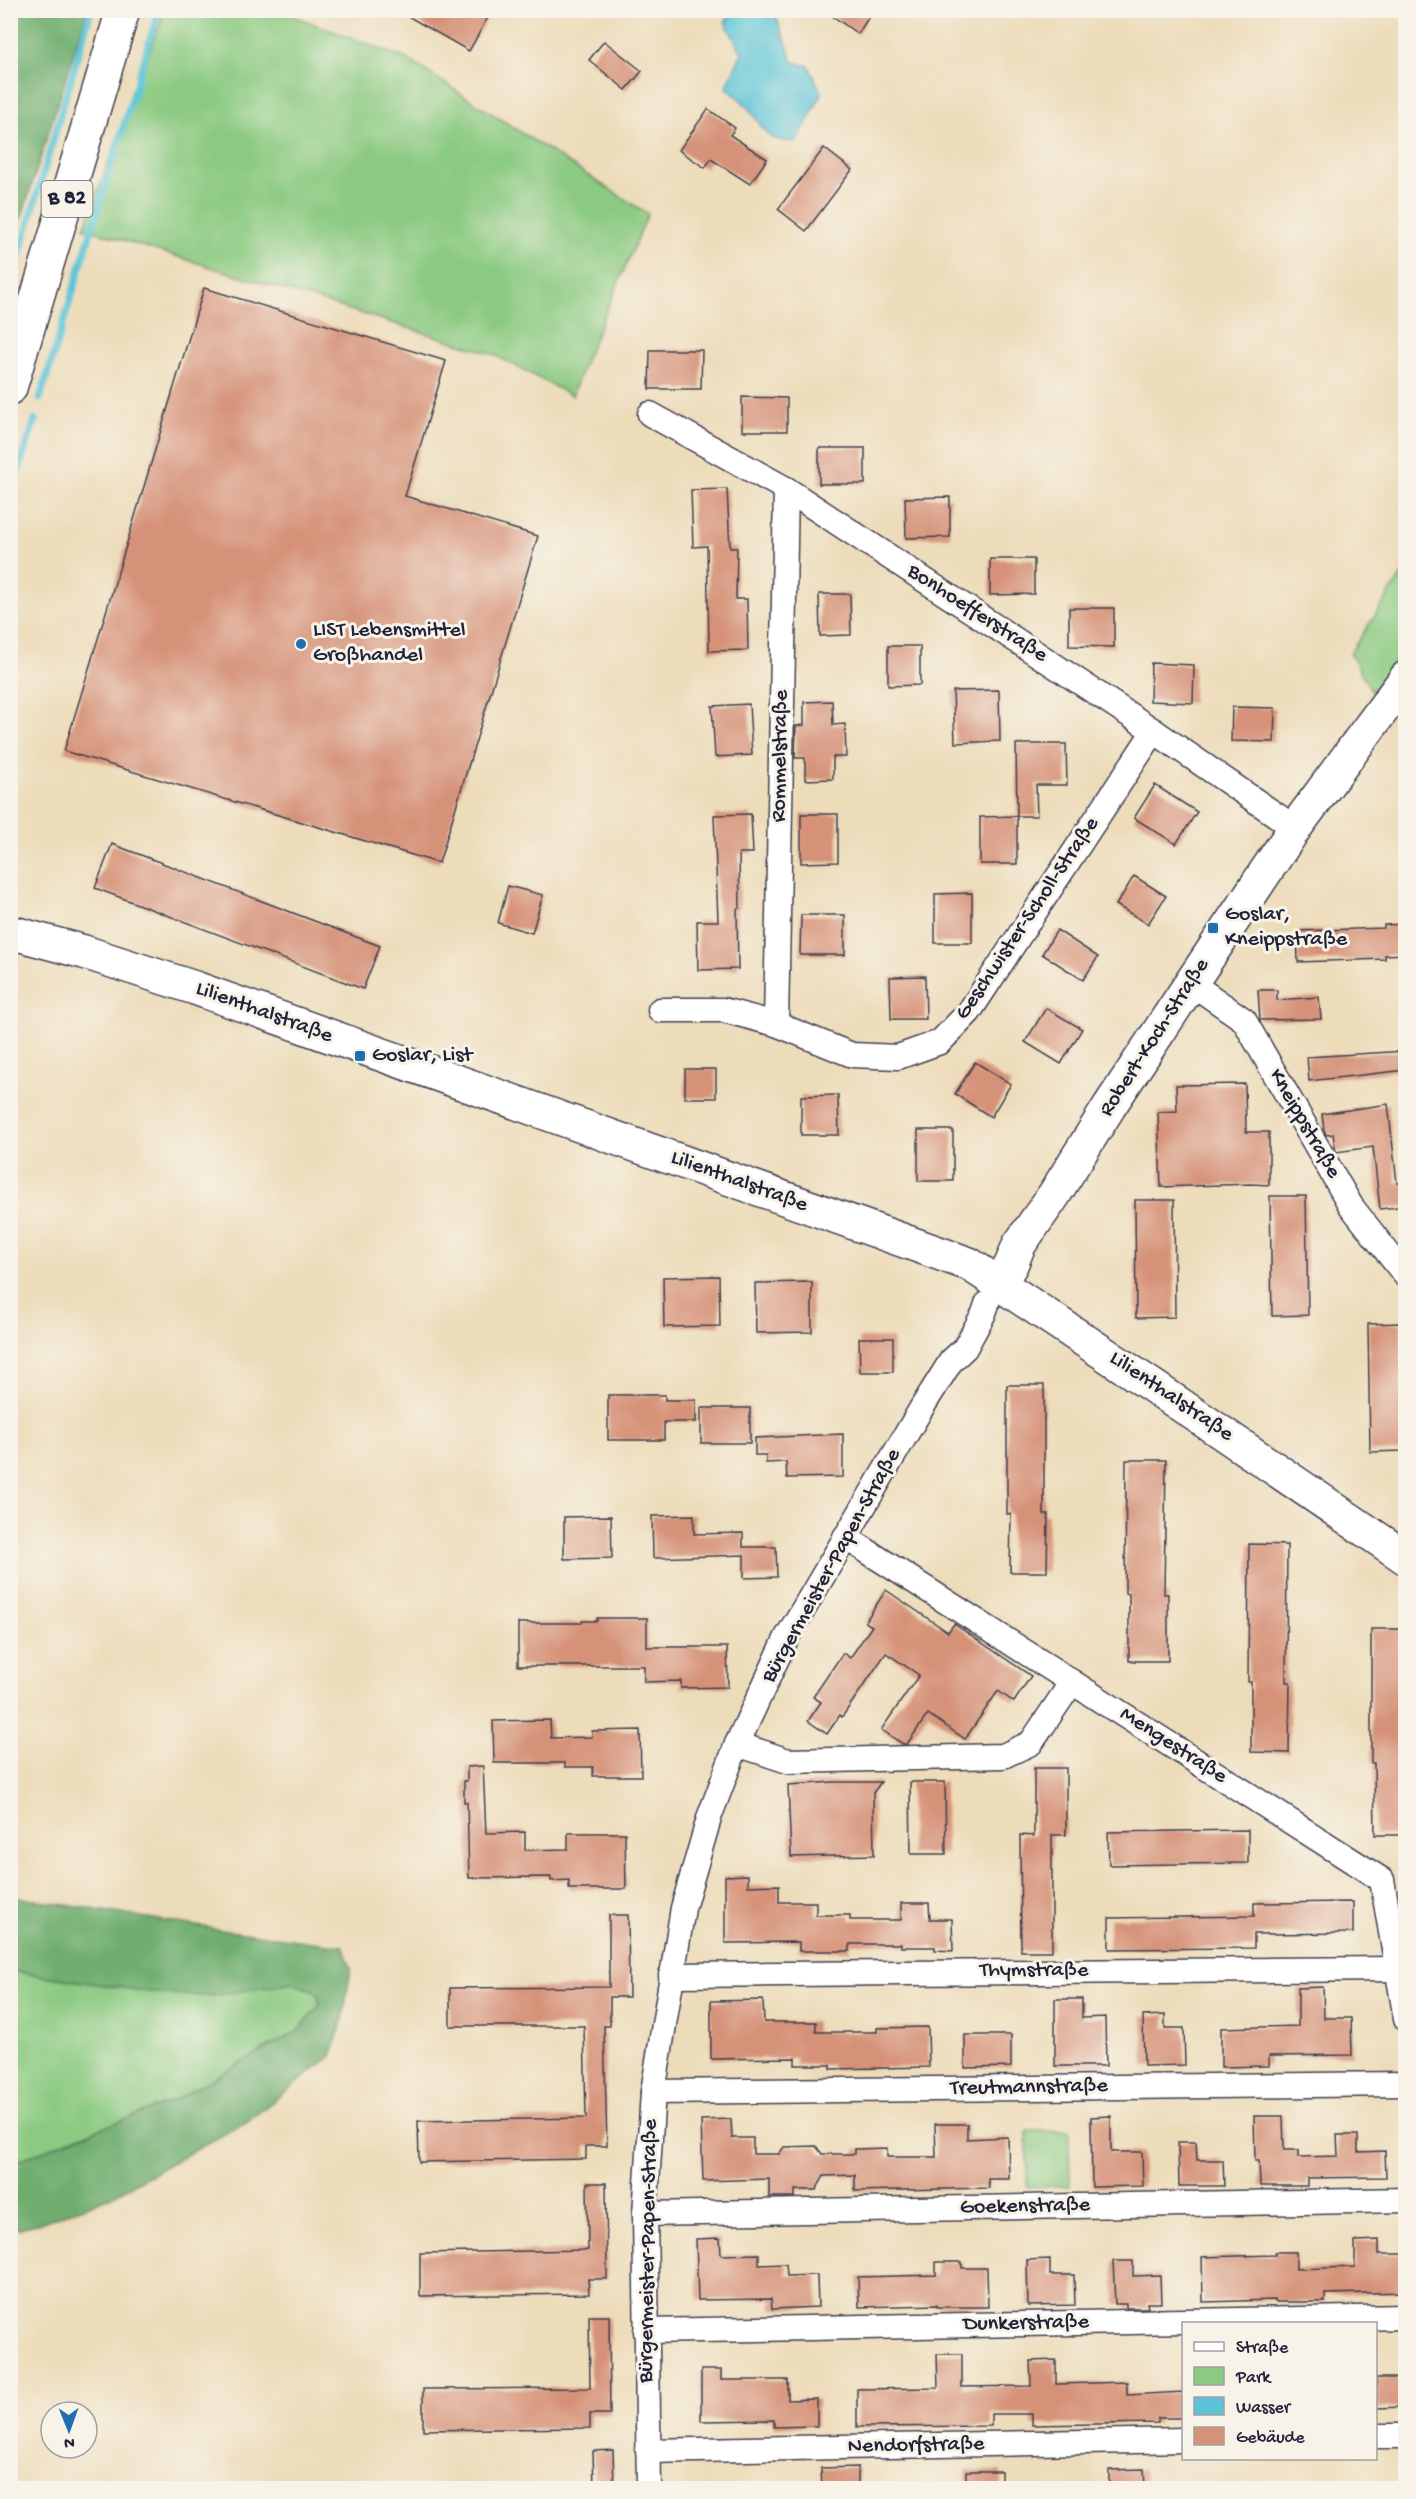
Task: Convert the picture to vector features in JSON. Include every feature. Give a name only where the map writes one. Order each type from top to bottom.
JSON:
[{"type":"street","name":"B 82","points":[[10,387],[123,10]]},
{"type":"street","name":"Bonhoefferstraße","points":[[650,414],[786,489],[1154,731],[1295,828]]},
{"type":"street","name":"Rommelstraße","points":[[776,1024],[786,489]]},
{"type":"street","name":"Robert-Koch-Straße","points":[[999,1284],[1021,1259],[1046,1219],[1054,1194],[1109,1107],[1295,828],[1406,678]]},
{"type":"street","name":"Geschwister-Scholl-Straße","points":[[660,1010],[723,1011],[776,1024],[852,1056],[898,1057],[940,1042],[969,1011],[1154,731]]},
{"type":"street","name":"Lilienthalstraße","points":[[10,932],[84,952],[195,988],[969,1264],[1037,1307],[1406,1558]]},
{"type":"street","name":"Kneippstraße","points":[[1191,983],[1244,1020],[1351,1206],[1406,1276]]},
{"type":"street","name":"Bürgermeister-Papen-Straße","points":[[649,2488],[645,2214],[652,2092],[683,1908],[710,1815],[737,1744],[787,1637],[951,1361],[956,1344],[978,1310],[999,1284]]},
{"type":"street","name":"Mengestraße","points":[[845,1537],[1382,1880],[1406,2019]]},
{"type":"street","points":[[737,1744],[788,1761],[1003,1756],[1031,1743],[1072,1682]]},
{"type":"street","name":"Thymstraße","points":[[671,1974],[1398,1969]]},
{"type":"street","name":"Treutmannstraße","points":[[652,2092],[1406,2084]]},
{"type":"street","name":"Goekenstraße","points":[[645,2214],[1406,2200]]},
{"type":"street","name":"Dunkerstraße","points":[[646,2331],[1406,2317]]},
{"type":"street","points":[[1377,2436],[1406,2436]]},
{"type":"street","name":"Nendorfstraße","points":[[648,2451],[1182,2440]]},
{"type":"green space","points":[[165,10],[280,11],[407,59],[648,214],[572,396],[493,354],[84,228]]},
{"type":"green space","points":[[10,11],[87,11],[11,251]]},
{"type":"green space","points":[[1405,570],[1405,649],[1372,692],[1350,653]]},
{"type":"green space","points":[[10,1896],[228,1931],[343,1946],[351,1968],[343,2019],[331,2056],[246,2122],[108,2198],[37,2224],[11,2230],[11,2163],[173,2101],[298,2031],[320,2005],[317,1993],[294,1983],[210,1996],[164,1994],[11,1971]]},
{"type":"green space","points":[[10,1971],[164,1994],[210,1996],[294,1983],[317,1993],[320,2005],[298,2031],[173,2101],[11,2163]]},
{"type":"green space","points":[[1027,2131],[1069,2131],[1070,2186],[1027,2187]]},
{"type":"water","points":[[734,11],[774,11],[793,62],[809,66],[822,94],[796,142],[777,140],[767,134],[747,107],[726,87],[742,53],[725,22]]},
{"type":"building","points":[[397,10],[492,10],[469,51]]},
{"type":"building","points":[[824,10],[873,10],[858,34]]},
{"type":"building","points":[[604,41],[642,71],[626,90],[589,60]]},
{"type":"building","points":[[708,109],[735,128],[730,135],[767,159],[750,184],[711,159],[705,168],[679,150]]},
{"type":"building","points":[[824,148],[852,170],[806,231],[778,209]]},
{"type":"building","name":"LIST Lebensmittel Großhandel","points":[[204,288],[446,361],[405,496],[538,536],[439,863],[64,751]]},
{"type":"building","points":[[650,350],[702,350],[701,389],[649,389]]},
{"type":"building","points":[[742,397],[787,398],[787,431],[742,431]]},
{"type":"building","points":[[819,448],[865,448],[865,484],[819,484]]},
{"type":"building","points":[[727,489],[730,548],[737,548],[736,599],[747,599],[748,650],[709,651],[707,546],[693,547],[691,490]]},
{"type":"building","points":[[950,497],[950,537],[906,538],[905,498]]},
{"type":"building","points":[[990,559],[1034,559],[1034,594],[990,595]]},
{"type":"building","points":[[819,594],[850,594],[851,635],[820,636]]},
{"type":"building","points":[[1069,608],[1114,608],[1114,647],[1069,646]]},
{"type":"building","points":[[888,646],[920,646],[920,685],[888,686]]},
{"type":"building","points":[[1151,663],[1194,665],[1193,703],[1150,701]]},
{"type":"building","points":[[999,690],[1000,741],[955,743],[953,691]]},
{"type":"building","points":[[832,701],[833,725],[845,724],[846,757],[833,757],[833,779],[805,780],[805,758],[795,758],[796,726],[804,725],[804,702]]},
{"type":"building","points":[[749,704],[752,755],[715,757],[712,706]]},
{"type":"building","points":[[1232,707],[1275,708],[1274,742],[1231,741]]},
{"type":"building","points":[[1016,744],[1066,744],[1067,785],[1036,785],[1037,816],[1017,816]]},
{"type":"building","points":[[1155,785],[1197,812],[1176,844],[1134,818]]},
{"type":"building","points":[[751,814],[753,853],[739,853],[738,969],[698,970],[697,921],[718,921],[714,815]]},
{"type":"building","points":[[801,814],[838,814],[838,862],[801,863]]},
{"type":"building","points":[[1017,816],[1017,864],[980,864],[980,817]]},
{"type":"building","points":[[112,844],[380,946],[363,989],[95,888]]},
{"type":"building","points":[[1134,876],[1166,896],[1148,924],[1116,905]]},
{"type":"building","points":[[508,886],[543,895],[532,933],[498,923]]},
{"type":"building","points":[[972,893],[972,943],[935,943],[935,894]]},
{"type":"building","points":[[801,915],[845,915],[845,955],[800,955]]},
{"type":"building","points":[[1406,924],[1406,954],[1385,955],[1385,959],[1298,962],[1297,931],[1384,928],[1384,925]]},
{"type":"building","points":[[1057,930],[1098,957],[1083,980],[1042,954]]},
{"type":"building","points":[[925,976],[926,1019],[891,1019],[890,977]]},
{"type":"building","points":[[1258,990],[1277,990],[1277,1000],[1319,997],[1321,1019],[1260,1020]]},
{"type":"building","points":[[1046,1008],[1082,1029],[1061,1064],[1025,1042]]},
{"type":"building","points":[[1406,1051],[1406,1070],[1309,1081],[1307,1057]]},
{"type":"building","points":[[975,1062],[1011,1084],[991,1117],[955,1094]]},
{"type":"building","points":[[685,1069],[716,1069],[716,1098],[685,1098]]},
{"type":"building","points":[[1245,1084],[1246,1132],[1269,1132],[1269,1185],[1161,1187],[1158,1112],[1177,1111],[1176,1085]]},
{"type":"building","points":[[838,1095],[839,1135],[801,1135],[801,1096]]},
{"type":"building","points":[[1388,1104],[1397,1183],[1406,1182],[1406,1206],[1380,1209],[1373,1147],[1336,1152],[1333,1134],[1326,1135],[1324,1130],[1322,1114]]},
{"type":"building","points":[[918,1130],[953,1130],[953,1181],[918,1181]]},
{"type":"building","points":[[1270,1196],[1306,1196],[1308,1315],[1272,1316]]},
{"type":"building","points":[[1135,1200],[1174,1200],[1175,1317],[1136,1318]]},
{"type":"building","points":[[719,1276],[720,1326],[664,1327],[663,1277]]},
{"type":"building","points":[[812,1282],[812,1332],[756,1333],[755,1283]]},
{"type":"building","points":[[1401,1323],[1404,1451],[1370,1452],[1368,1324]]},
{"type":"building","points":[[859,1338],[893,1338],[893,1372],[860,1372]]},
{"type":"building","points":[[1007,1385],[1044,1385],[1044,1514],[1048,1514],[1047,1572],[1010,1572],[1011,1514],[1007,1514]]},
{"type":"building","points":[[608,1395],[665,1395],[665,1400],[696,1400],[696,1422],[664,1422],[664,1440],[608,1440]]},
{"type":"building","points":[[701,1408],[750,1408],[750,1443],[701,1443]]},
{"type":"building","points":[[843,1434],[843,1477],[787,1478],[786,1462],[766,1463],[766,1455],[755,1455],[755,1438]]},
{"type":"building","points":[[1126,1460],[1166,1460],[1164,1594],[1168,1594],[1168,1661],[1129,1661],[1129,1594],[1125,1593]]},
{"type":"building","points":[[694,1515],[694,1534],[743,1533],[743,1547],[776,1547],[777,1577],[744,1578],[744,1555],[653,1558],[652,1516]]},
{"type":"building","points":[[611,1516],[612,1558],[564,1559],[564,1517]]},
{"type":"building","points":[[1249,1544],[1287,1545],[1286,1682],[1290,1682],[1289,1753],[1251,1752],[1251,1682],[1248,1682]]},
{"type":"building","points":[[886,1590],[948,1632],[954,1624],[1031,1676],[1014,1702],[998,1691],[965,1739],[928,1714],[907,1744],[903,1744],[881,1730],[919,1675],[886,1653],[842,1717],[840,1715],[827,1734],[808,1721],[821,1702],[813,1697],[843,1653],[850,1658],[872,1626],[865,1622]]},
{"type":"building","points":[[597,1618],[647,1618],[647,1647],[727,1647],[728,1687],[681,1688],[681,1681],[644,1682],[644,1666],[518,1666],[518,1623],[582,1623],[582,1621],[597,1621]]},
{"type":"building","points":[[1371,1629],[1406,1629],[1406,1835],[1375,1835],[1374,1763],[1371,1763]]},
{"type":"building","points":[[550,1720],[551,1738],[592,1737],[592,1731],[640,1730],[641,1776],[593,1776],[593,1767],[565,1767],[565,1763],[494,1763],[493,1721]]},
{"type":"building","points":[[483,1766],[486,1833],[525,1832],[525,1850],[568,1849],[568,1833],[625,1833],[626,1889],[569,1889],[569,1880],[551,1881],[551,1877],[469,1878],[467,1802],[464,1802],[464,1781],[467,1781],[467,1767]]},
{"type":"building","points":[[1034,1768],[1066,1768],[1066,1835],[1052,1835],[1052,1951],[1021,1951],[1020,1835],[1034,1836]]},
{"type":"building","points":[[881,1782],[873,1793],[874,1855],[791,1857],[788,1785]]},
{"type":"building","points":[[910,1782],[945,1782],[946,1854],[911,1854]]},
{"type":"building","points":[[1248,1830],[1248,1863],[1109,1865],[1108,1832]]},
{"type":"building","points":[[748,1875],[748,1886],[779,1885],[779,1902],[816,1902],[816,1915],[850,1915],[850,1920],[901,1920],[901,1903],[929,1903],[930,1919],[952,1919],[953,1951],[935,1950],[935,1947],[901,1947],[901,1944],[850,1944],[850,1951],[799,1951],[799,1942],[725,1943],[725,1876]]},
{"type":"building","points":[[1353,1902],[1353,1933],[1254,1934],[1254,1948],[1109,1949],[1109,1918],[1254,1916],[1254,1903]]},
{"type":"building","points":[[609,1915],[628,1915],[629,1997],[610,1997],[610,2026],[604,2026],[607,2146],[586,2146],[586,2159],[419,2162],[418,2121],[586,2118],[584,2026],[450,2026],[450,1988],[609,1987]]},
{"type":"building","points":[[1323,1987],[1324,2018],[1351,2018],[1352,2055],[1269,2056],[1269,2066],[1221,2067],[1221,2028],[1298,2026],[1298,1988]]},
{"type":"building","points":[[1055,1999],[1082,1999],[1082,2018],[1105,2017],[1106,2066],[1055,2066]]},
{"type":"building","points":[[763,2000],[764,2022],[816,2022],[816,2032],[877,2032],[877,2028],[928,2027],[929,2067],[831,2069],[831,2065],[795,2065],[795,2058],[711,2059],[711,2001]]},
{"type":"building","points":[[1165,2015],[1165,2028],[1184,2028],[1185,2065],[1144,2066],[1143,2016]]},
{"type":"building","points":[[965,2035],[1011,2035],[1011,2067],[965,2068]]},
{"type":"building","points":[[1111,2116],[1111,2152],[1142,2152],[1143,2186],[1092,2187],[1091,2117]]},
{"type":"building","points":[[1254,2116],[1283,2116],[1284,2150],[1299,2150],[1299,2157],[1338,2156],[1337,2135],[1358,2135],[1358,2152],[1385,2151],[1386,2177],[1307,2178],[1307,2186],[1260,2186],[1259,2161],[1255,2161]]},
{"type":"building","points":[[731,2119],[732,2138],[753,2138],[753,2154],[779,2154],[784,2147],[816,2146],[822,2154],[855,2154],[855,2149],[887,2148],[887,2157],[936,2157],[935,2124],[967,2124],[967,2139],[1008,2137],[1009,2179],[988,2179],[989,2188],[855,2191],[855,2175],[824,2176],[816,2190],[795,2190],[795,2197],[769,2197],[769,2179],[703,2181],[701,2120]]},
{"type":"building","points":[[1178,2142],[1196,2142],[1197,2160],[1223,2160],[1224,2186],[1179,2186]]},
{"type":"building","points":[[587,2183],[606,2183],[607,2279],[588,2279],[589,2294],[420,2296],[420,2253],[588,2250]]},
{"type":"building","points":[[720,2238],[721,2255],[759,2254],[759,2265],[786,2264],[787,2276],[817,2275],[818,2307],[772,2309],[771,2299],[698,2300],[696,2239]]},
{"type":"building","points":[[1379,2240],[1379,2254],[1406,2254],[1406,2292],[1325,2294],[1325,2302],[1275,2302],[1275,2300],[1203,2302],[1202,2257],[1275,2255],[1275,2252],[1296,2252],[1296,2269],[1355,2267],[1355,2241]]},
{"type":"building","points":[[1050,2259],[1050,2275],[1074,2275],[1075,2305],[1028,2306],[1027,2260]]},
{"type":"building","points":[[1113,2261],[1133,2261],[1133,2276],[1160,2275],[1161,2303],[1147,2303],[1148,2308],[1126,2308],[1126,2304],[1115,2304]]},
{"type":"building","points":[[936,2262],[962,2262],[962,2268],[987,2268],[988,2307],[937,2307],[937,2305],[859,2307],[858,2277],[936,2275]]},
{"type":"building","points":[[589,2316],[609,2316],[610,2414],[590,2414],[590,2428],[423,2430],[423,2389],[590,2388]]},
{"type":"building","points":[[937,2354],[962,2354],[962,2387],[1031,2386],[1030,2361],[1056,2360],[1056,2384],[1127,2382],[1127,2395],[1182,2392],[1182,2418],[1158,2418],[1158,2423],[1032,2425],[1032,2414],[991,2414],[991,2426],[857,2427],[857,2389],[938,2388]]},
{"type":"building","points":[[701,2370],[721,2370],[721,2380],[788,2380],[788,2400],[817,2399],[817,2426],[774,2427],[774,2420],[701,2421]]},
{"type":"building","points":[[1377,2378],[1406,2378],[1406,2407],[1377,2408]]},
{"type":"building","points":[[613,2450],[614,2488],[594,2488],[593,2451]]},
{"type":"building","points":[[858,2467],[858,2488],[822,2488],[821,2468]]},
{"type":"building","points":[[1144,2469],[1145,2488],[1109,2488],[1109,2470]]},
{"type":"building","points":[[966,2471],[1001,2471],[1001,2488],[966,2488]]},
{"type":"waterway","points":[[10,288],[91,10]]},
{"type":"waterway","points":[[40,399],[159,10]]},
{"type":"waterway","points":[[10,496],[35,420]]},
{"type":"place","name":"LIST Lebensmittel Großhandel","points":[[301,644]]},
{"type":"place","name":"Goslar, Kneippstraße","points":[[1213,928]]},
{"type":"place","name":"Goslar, List","points":[[360,1056]]}]
